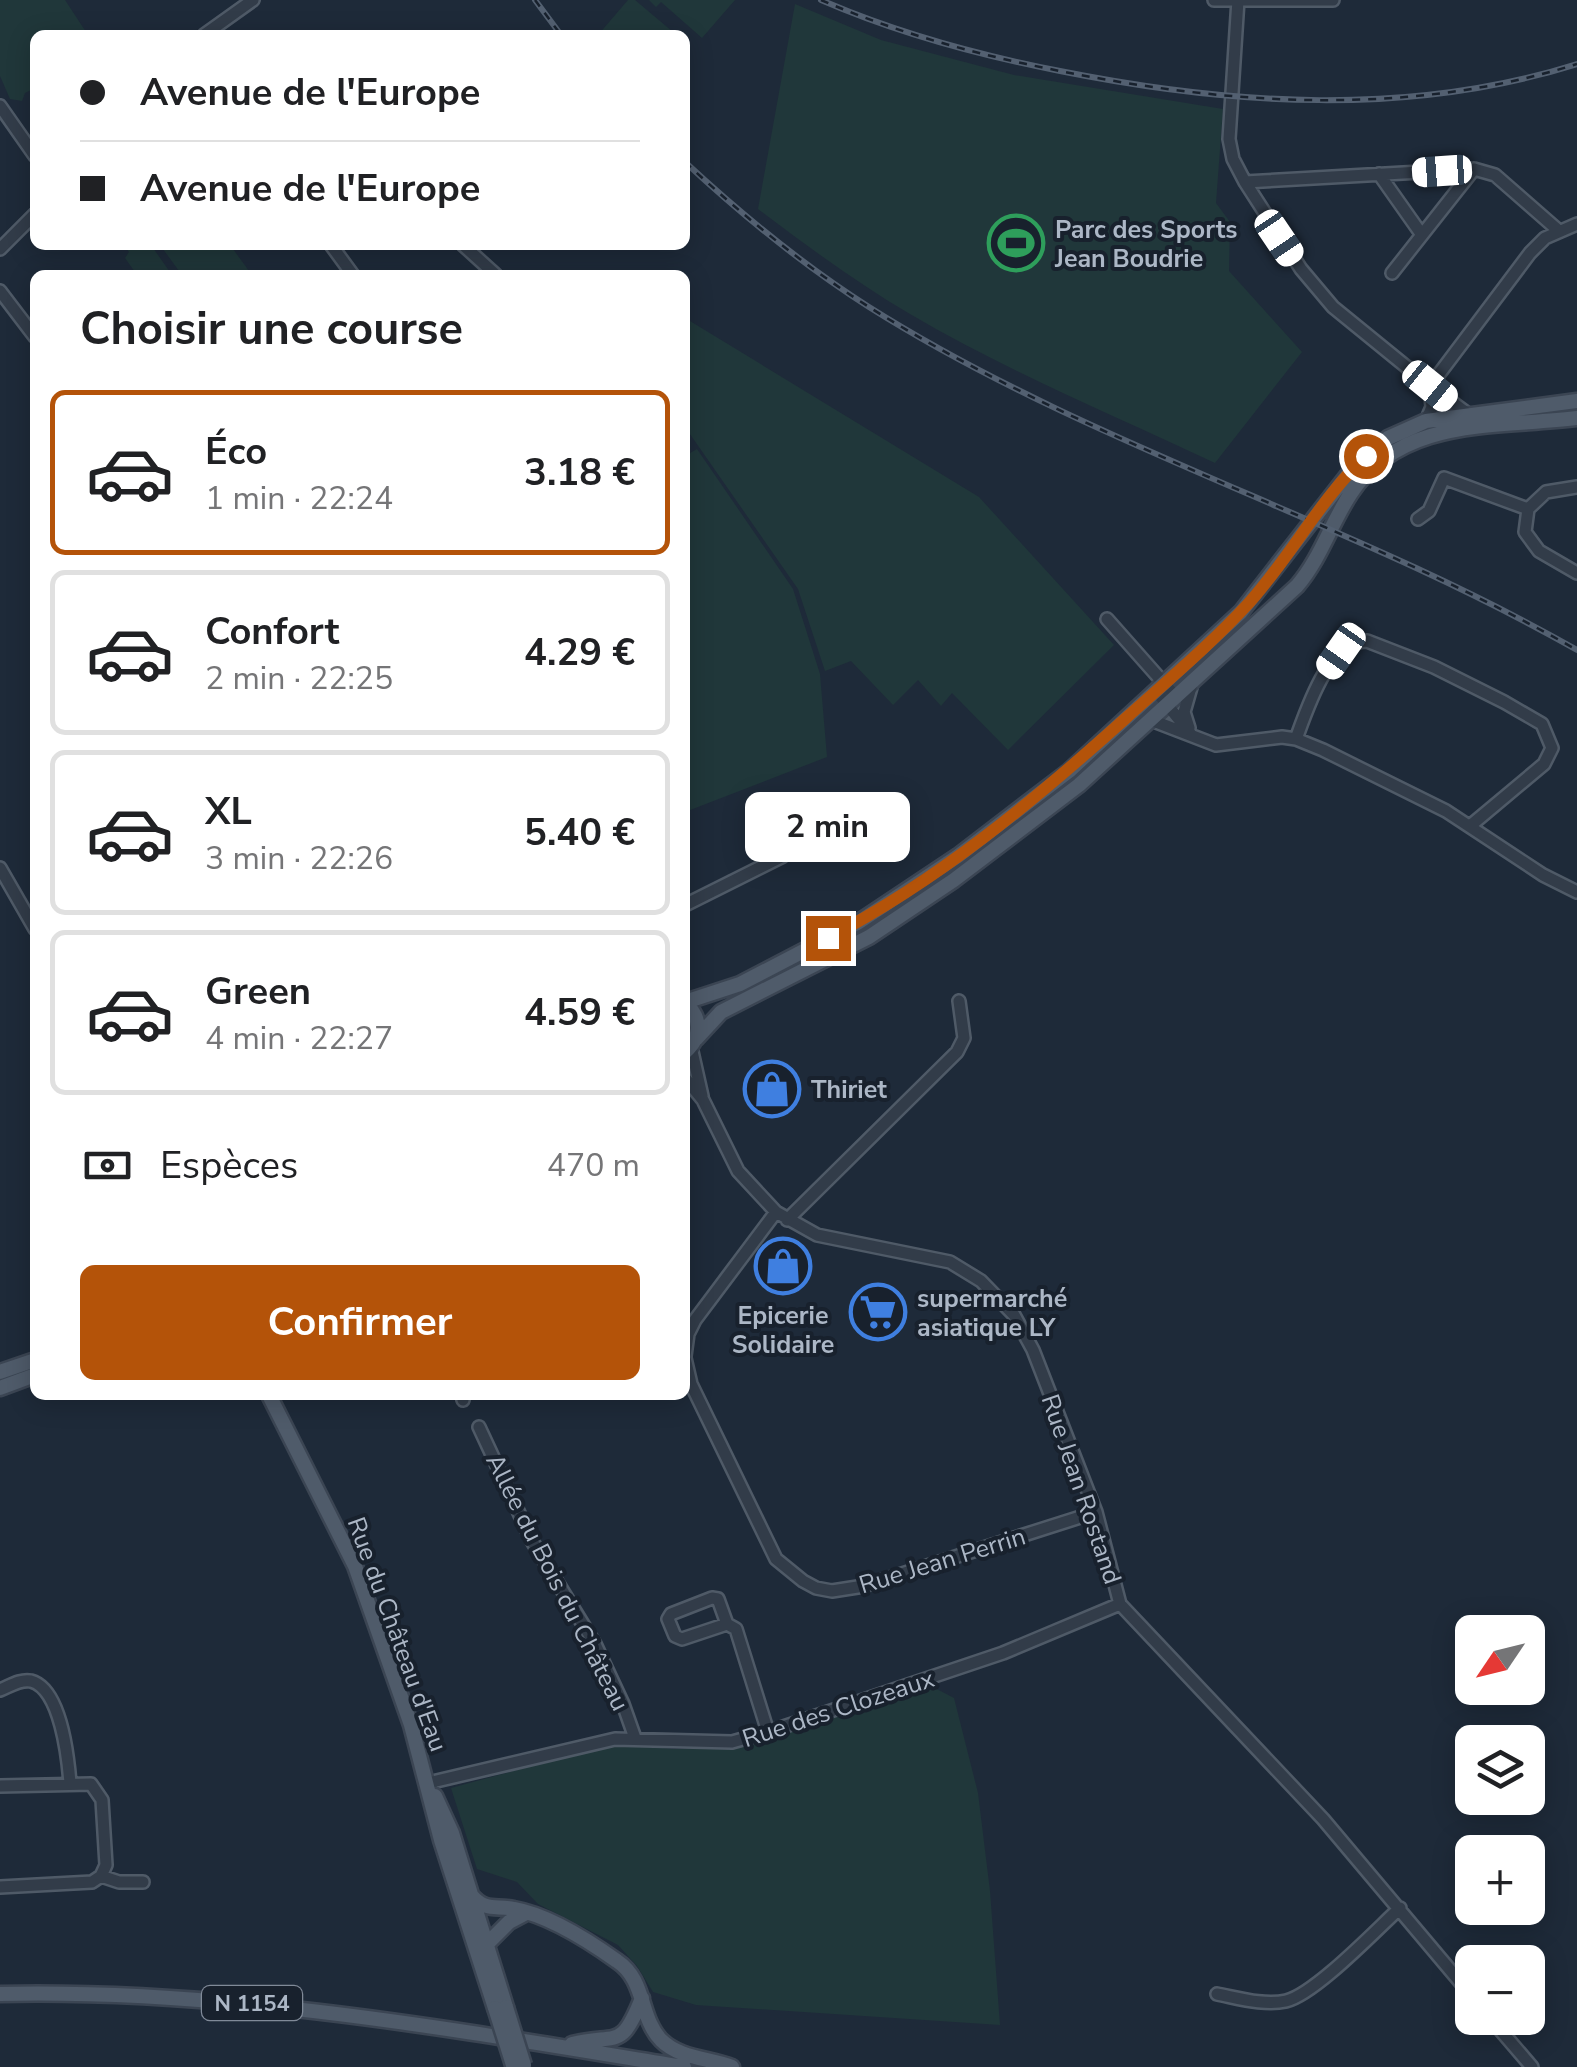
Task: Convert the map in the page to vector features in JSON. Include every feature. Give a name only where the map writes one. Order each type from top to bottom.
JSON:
[{"type":"main road","points":[[690,1000],[740,984],[876,911],[1034,799],[1250,602],[1357,464],[1388,438],[1426,421],[1577,401]]},
{"type":"main road","points":[[691,1046],[721,1012],[870,937],[954,880],[1079,784],[1298,586],[1316,562],[1352,491],[1380,461],[1435,433],[1577,418]]},
{"type":"main road","points":[[690,1007],[696,1014],[691,1046]]},
{"type":"main road","points":[[0,1372],[30,1362]]},
{"type":"main road","points":[[0,1388],[30,1377]]},
{"type":"main road","name":"Rue du Château d'Eau","points":[[271,1400],[354,1566],[412,1725],[432,1810],[488,1943],[500,2008]]},
{"type":"main road","name":"Rue du Château d'Eau","points":[[428,1782],[452,1833],[472,1896],[483,1906],[480,1919],[500,2008]]},
{"type":"main road","points":[[480,1919],[515,1909],[554,1925],[619,1962],[635,1979],[662,2041],[690,2056],[732,2067]]},
{"type":"main road","points":[[488,1943],[500,1928],[526,1913]]},
{"type":"main road","points":[[480,1919],[500,1928]]},
{"type":"main road","name":"N 1154","points":[[0,1994],[114,1993],[223,1999],[684,2067]]},
{"type":"main road","points":[[557,2047],[600,2042],[622,2034],[631,2026],[642,1998]]},
{"type":"main road","points":[[500,2008],[519,2066]]},
{"type":"main road","points":[[590,2052],[629,2067]]},
{"type":"street","points":[[211,30],[253,0]]},
{"type":"street","points":[[1214,0],[1333,0]]},
{"type":"street","points":[[1238,0],[1229,139],[1233,159],[1245,182],[1300,270],[1333,307],[1468,414]]},
{"type":"street","points":[[0,106],[30,149]]},
{"type":"street","points":[[1245,182],[1474,169],[1495,175],[1560,230]]},
{"type":"street","points":[[1392,273],[1474,169]]},
{"type":"street","points":[[1379,174],[1422,235]]},
{"type":"street","points":[[0,249],[30,219]]},
{"type":"street","points":[[1426,421],[1432,408],[1430,386],[1530,253],[1545,238],[1577,224]]},
{"type":"street","points":[[468,250],[490,270]]},
{"type":"street","points":[[0,290],[30,329]]},
{"type":"street","points":[[1418,519],[1429,512],[1444,478],[1528,510]]},
{"type":"street","points":[[1577,487],[1546,492],[1528,510],[1526,532],[1539,552],[1577,573]]},
{"type":"street","points":[[1107,618],[1172,701],[1193,736]]},
{"type":"street","points":[[1296,738],[1315,690],[1341,651],[1354,640],[1366,641],[1462,679],[1542,724],[1552,748],[1544,764],[1470,826]]},
{"type":"street","points":[[1192,682],[1184,712],[1193,736]]},
{"type":"street","points":[[1151,720],[1216,745],[1296,738],[1408,790],[1577,892]]},
{"type":"street","points":[[690,902],[783,856]]},
{"type":"street","points":[[0,868],[30,920]]},
{"type":"street","name":"Rue Jean Perrin","points":[[690,1330],[782,1216],[957,1052],[964,1038],[960,1000]]},
{"type":"street","name":"Rue Jean Rostand","points":[[691,1046],[703,1100]]},
{"type":"street","name":"Rue Jean Rostand","points":[[690,1084],[703,1100],[738,1170],[782,1216],[817,1235],[950,1262],[981,1281],[1014,1315],[1033,1350],[1096,1512],[1120,1604],[1323,1819],[1455,1975]]},
{"type":"street","name":"Rue Jean Perrin","points":[[690,1376],[776,1559],[816,1588],[832,1591],[864,1586],[1096,1512]]},
{"type":"street","name":"Allée du Bois du Château","points":[[479,1427],[532,1541],[595,1644],[635,1738]]},
{"type":"street","points":[[727,1624],[682,1640],[675,1636],[668,1620],[671,1614],[718,1599],[727,1624],[736,1629],[768,1732]]},
{"type":"street","name":"Rue des Clozeaux","points":[[428,1782],[615,1739],[732,1742],[1003,1653],[1120,1604]]},
{"type":"street","points":[[0,1690],[23,1681],[38,1684],[66,1734],[70,1783]]},
{"type":"street","points":[[0,1786],[90,1784],[102,1800],[106,1865],[101,1876],[86,1883],[0,1887]]},
{"type":"street","points":[[101,1876],[119,1882],[142,1882]]},
{"type":"street","points":[[1217,1994],[1285,2002],[1305,1993],[1400,1908]]},
{"type":"street","points":[[1505,2035],[1532,2067]]},
{"type":"green space","points":[[0,0],[65,0],[85,30],[30,30],[30,90],[22,101],[10,99],[0,76]]},
{"type":"green space","points":[[628,0],[635,0],[671,30],[602,30]]},
{"type":"green space","points":[[649,0],[735,0],[702,38],[661,2],[656,7]]},
{"type":"green space","name":"Parc des Sports Jean Boudrie","points":[[795,4],[881,40],[1014,75],[1223,109],[1216,203],[1230,222],[1229,271],[1302,352],[1215,463],[947,335],[852,277],[758,209]]},
{"type":"green space","points":[[154,250],[168,270],[133,270],[125,258],[129,252]]},
{"type":"green space","points":[[164,250],[234,250],[248,270],[178,270]]},
{"type":"green space","points":[[690,321],[979,497],[1114,645],[1008,750],[952,693],[941,706],[918,680],[893,705],[851,661],[825,671],[798,589],[690,434]]},
{"type":"green space","points":[[697,449],[793,589],[820,674],[827,757],[690,810],[690,453]]},
{"type":"green space","points":[[929,1685],[954,1698],[978,1793],[1000,2025],[696,2005],[653,1992],[618,1945],[538,1904],[517,1882],[477,1869],[451,1788],[612,1744],[675,1749],[749,1746]]},
{"type":"railway","points":[[535,0],[557,30]]},
{"type":"railway","points":[[821,0],[908,33],[1029,65],[1124,83],[1254,98],[1319,100],[1449,92],[1514,81],[1577,64]]},
{"type":"railway","points":[[690,166],[820,274],[954,357],[1130,443],[1401,561],[1577,650]]},
{"type":"place","name":"Parc des Sports Jean Boudrie","points":[[1016,243]]},
{"type":"place","name":"Thiriet","points":[[772,1089]]},
{"type":"place","name":"Epicerie Solidaire","points":[[783,1266]]},
{"type":"place","name":"supermarché asiatique LY","points":[[878,1312]]},
{"type":"route","points":[[828,938],[859,922],[958,856],[1069,771],[1258,593],[1344,479],[1366,456]]}]
